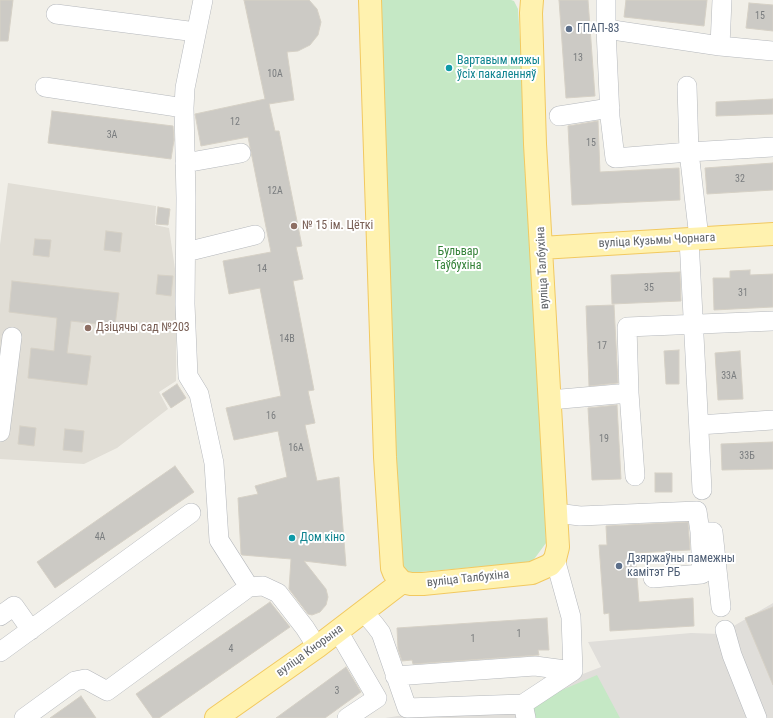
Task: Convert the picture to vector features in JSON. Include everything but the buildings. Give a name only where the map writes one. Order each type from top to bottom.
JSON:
[{"type":"main road","points":[[370,0],[385,457],[392,568],[394,573],[402,582]]},
{"type":"main road","name":"вуліца Талбухіна","points":[[402,582],[423,584],[532,573],[550,565],[555,559],[558,547],[535,144],[531,14],[532,0]]},
{"type":"main road","name":"вуліца Кузьмы Чорнага","points":[[541,248],[773,234]]},
{"type":"main road","name":"вуліца Кнорына","points":[[216,718],[338,632],[402,582]]},
{"type":"lane","points":[[203,0],[185,88],[184,108],[186,252],[185,304],[188,376],[199,394],[214,463],[219,540],[250,587]]},
{"type":"lane","points":[[606,0],[610,108],[615,158],[773,147]]},
{"type":"lane","points":[[720,46],[722,0]]},
{"type":"lane","points":[[56,14],[196,32]]},
{"type":"lane","points":[[606,29],[720,46],[773,51]]},
{"type":"lane","points":[[687,86],[694,239],[694,324],[702,490]]},
{"type":"lane","points":[[45,87],[184,108]]},
{"type":"lane","points":[[560,116],[610,108]]},
{"type":"lane","points":[[185,163],[241,153]]},
{"type":"lane","points":[[186,252],[255,235]]},
{"type":"lane","points":[[635,476],[629,393],[627,327],[773,321]]},
{"type":"lane","points":[[0,432],[12,337]]},
{"type":"lane","points":[[550,400],[629,393]]},
{"type":"lane","points":[[699,424],[773,420]]},
{"type":"lane","points":[[556,513],[580,516],[697,512],[700,532],[702,574],[654,578]]},
{"type":"lane","points":[[0,652],[191,513]]},
{"type":"lane","points":[[700,532],[713,532],[721,607]]},
{"type":"lane","points":[[555,559],[571,617],[573,671]]},
{"type":"lane","points":[[24,718],[75,681],[85,680],[107,691],[250,587],[263,586],[278,593],[305,628],[317,647]]},
{"type":"lane","points":[[0,616],[14,606],[31,630]]},
{"type":"lane","points":[[363,612],[376,625],[381,633],[407,708],[524,711],[573,671]]},
{"type":"lane","points":[[725,630],[732,655],[757,718]]},
{"type":"lane","points":[[338,632],[377,698],[347,718]]},
{"type":"lane","points":[[395,676],[535,666],[573,671]]},
{"type":"shaded area","name":"Дзіцячы сад №203","points":[[8,183],[156,206],[155,225],[169,228],[176,276],[176,381],[159,392],[168,409],[117,448],[84,464],[0,459],[0,245]]},
{"type":"shaded area","points":[[773,603],[773,718],[385,718],[526,696],[601,667],[588,642],[691,633],[720,634]]},
{"type":"green space","name":"Бульвар Таўбухіна","points":[[381,0],[511,0],[514,1],[518,9],[533,245],[546,543],[532,562],[409,573],[397,560],[383,245]]},
{"type":"green space","points":[[597,675],[620,718],[526,718],[534,702]]},
{"type":"place","name":"ГПАП-83","points":[[569,29]]},
{"type":"place","name":"Вартавым мяжы ўсіх пакаленняў","points":[[449,68]]},
{"type":"place","name":"№ 15 ім. Цёткі","points":[[294,226]]},
{"type":"place","name":"Дзіцячы сад №203","points":[[88,328]]},
{"type":"place","name":"Дом кіно","points":[[292,538]]},
{"type":"place","name":"Дзяржаўны памежны камітэт РБ","points":[[619,566]]}]
